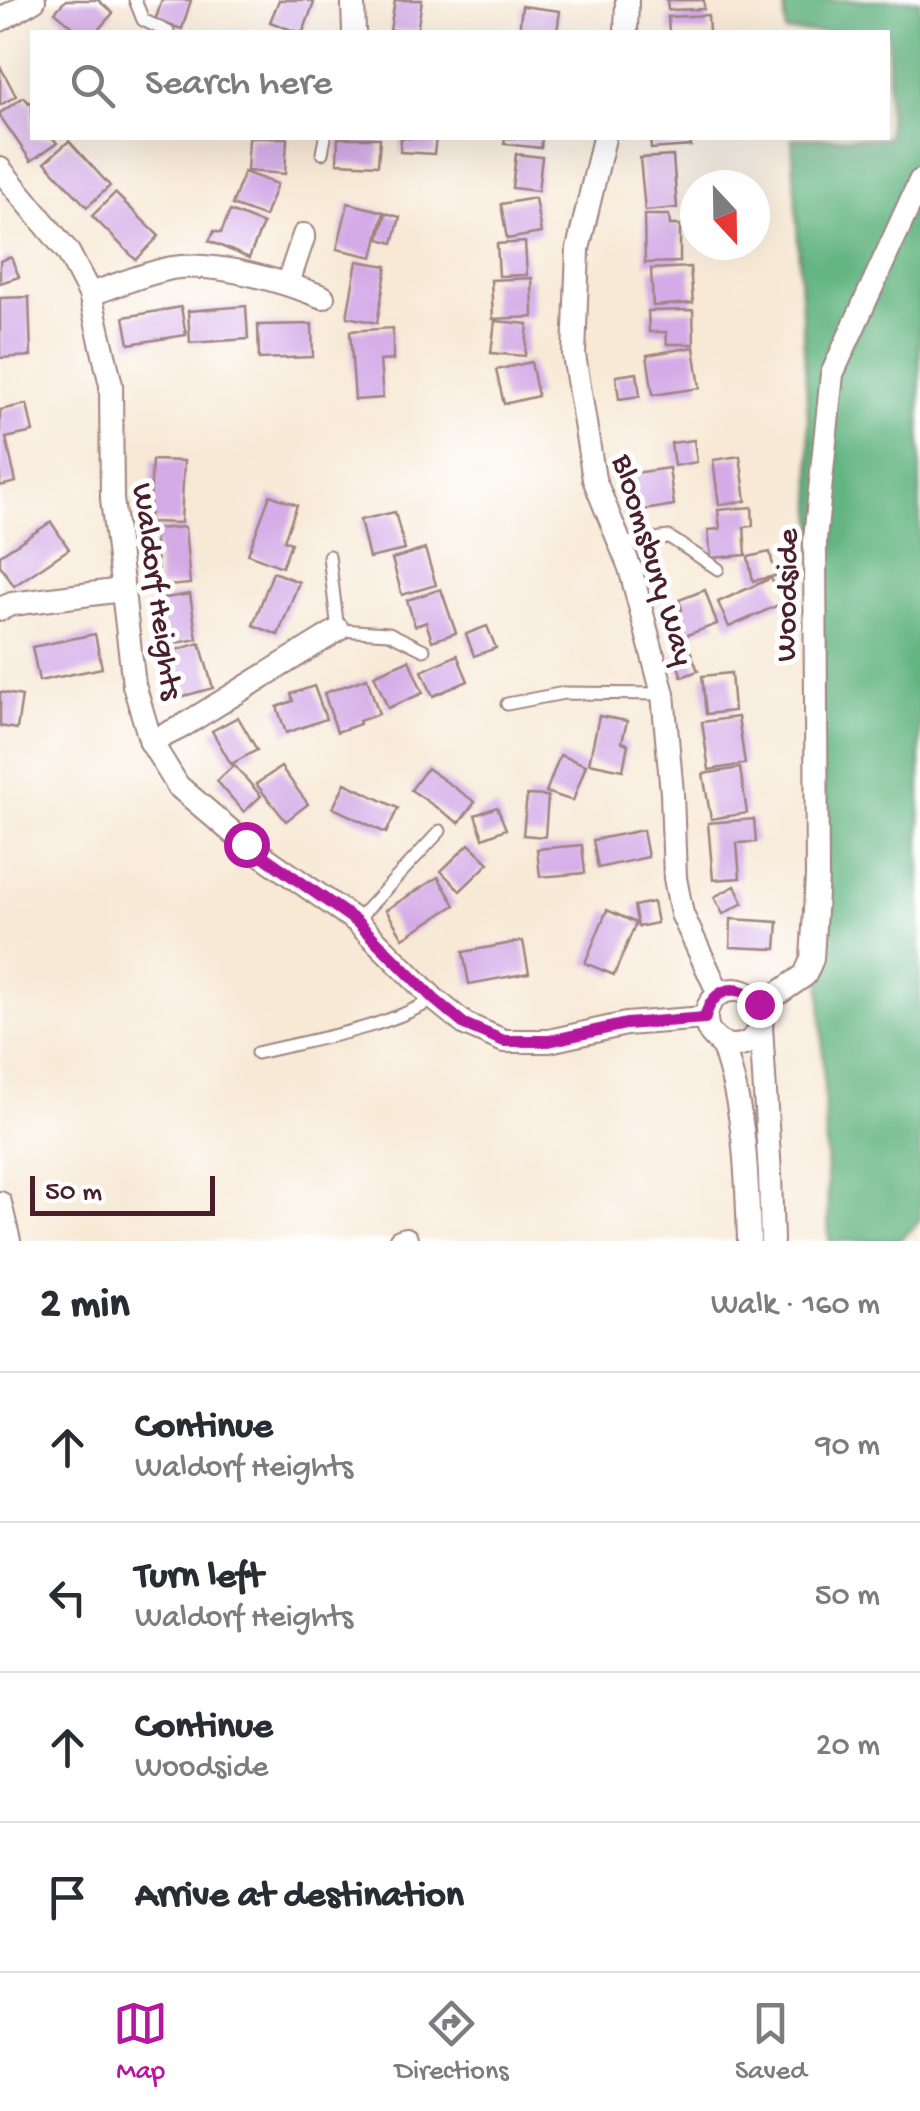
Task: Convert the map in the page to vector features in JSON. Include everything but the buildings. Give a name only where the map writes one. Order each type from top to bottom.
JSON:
[{"type":"street","points":[[0,20],[34,0]]},
{"type":"street","points":[[626,30],[627,0]]},
{"type":"street","points":[[353,4],[354,30]]},
{"type":"street","name":"Bloomsbury Way","points":[[604,140],[578,249],[574,356],[594,480],[630,568],[663,694],[672,793],[674,878],[682,914],[719,994]]},
{"type":"street","name":"Waldorf Heights","points":[[0,170],[68,252],[90,294],[111,385],[112,499],[134,685],[151,742],[178,786],[246,844],[356,921],[464,1024],[504,1041],[549,1041],[626,1024],[705,1018]]},
{"type":"street","name":"Woodside","points":[[722,1044],[741,1046],[757,1035],[760,1015],[805,975],[812,959],[817,876],[815,539],[832,374],[920,180]]},
{"type":"street","points":[[288,283],[304,235]]},
{"type":"street","points":[[90,294],[170,268],[206,266],[288,283],[323,296]]},
{"type":"street","points":[[0,609],[12,604],[122,590]]},
{"type":"street","points":[[151,742],[338,630]]},
{"type":"street","points":[[749,1241],[740,1103],[722,1044],[712,1036],[705,1018],[710,1002],[719,994],[741,990],[748,993],[760,1015],[772,1241]]},
{"type":"street","points":[[0,1204],[9,1241]]},
{"type":"lane","points":[[135,0],[142,20],[164,30]]},
{"type":"lane","points":[[322,153],[325,140]]},
{"type":"lane","points":[[620,544],[669,537],[718,568]]},
{"type":"lane","points":[[329,556],[338,630],[389,632],[424,650]]},
{"type":"lane","points":[[507,704],[564,693],[663,694]]},
{"type":"lane","points":[[356,921],[440,831]]},
{"type":"lane","points":[[257,1053],[354,1030],[434,999]]},
{"type":"green space","points":[[784,0],[920,0],[920,1221],[898,1241],[829,1241],[817,877],[815,539],[792,140],[890,140],[890,30],[786,30]]},
{"type":"route","points":[[246,844],[356,921],[464,1024],[504,1041],[549,1041],[626,1024],[705,1018],[714,998],[726,991],[741,990],[759,1004]]}]
